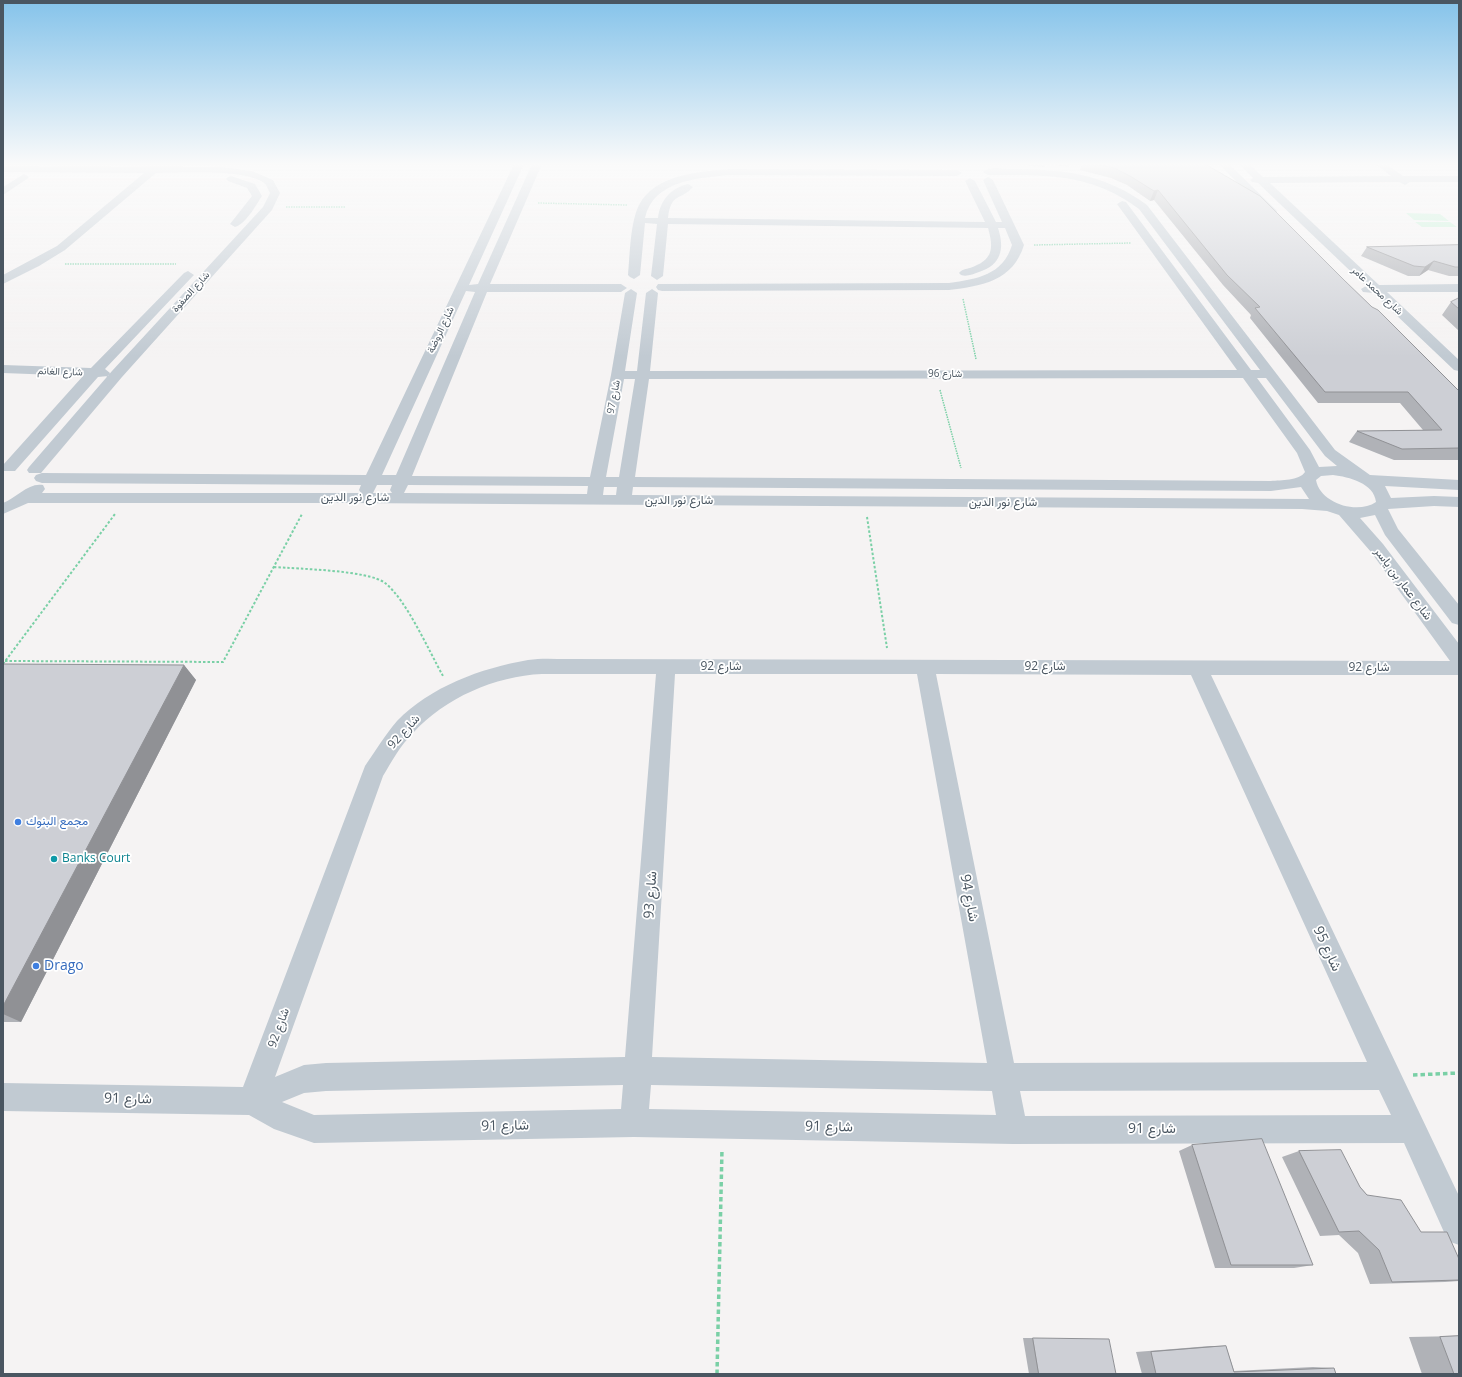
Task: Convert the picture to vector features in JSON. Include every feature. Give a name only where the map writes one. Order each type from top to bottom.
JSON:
[{"type":"street","points":[[3,280],[35,264],[61,248],[84,228]]},
{"type":"street","points":[[226,234],[231,228]]},
{"type":"street","name":"شارع الصفوة","points":[[27,498],[39,487],[39,474],[117,374],[250,228]]},
{"type":"street","name":"شارع الروضة","points":[[364,497],[489,228]]},
{"type":"street","name":"شارع الروضة","points":[[395,498],[484,282],[508,228]]},
{"type":"street","name":"شارع 97","points":[[594,500],[619,370],[628,284],[640,228]]},
{"type":"street","points":[[623,501],[658,284],[661,228]]},
{"type":"street","points":[[628,284],[646,274],[658,284],[935,278],[961,275],[982,268],[994,258],[998,246],[993,228]]},
{"type":"street","points":[[463,283],[484,282],[937,288],[981,280],[998,273],[1010,265],[1017,255],[1018,245],[1011,228]]},
{"type":"street","points":[[1140,228],[1240,362],[1309,460],[1314,474],[1310,477],[1308,484],[1313,494],[1338,509]]},
{"type":"street","name":"شارع عمار بن ياسر","points":[[1159,228],[1263,362],[1330,453],[1379,490],[1383,496],[1382,507],[1395,535],[1459,618]]},
{"type":"street","name":"شارع محمد عامر","points":[[1311,228],[1459,367]]},
{"type":"street","name":"شارع الصفوة","points":[[6,469],[94,373],[198,264]]},
{"type":"street","points":[[1459,288],[1375,289],[1357,295],[1386,300],[1459,299]]},
{"type":"street","name":"شارع 96","points":[[643,370],[977,362],[1263,362]]},
{"type":"street","name":"شارع الغانم","points":[[3,369],[117,374]]},
{"type":"street","name":"شارع 96","points":[[619,370],[935,374],[1272,374]]},
{"type":"street","name":"شارع نور الدين","points":[[6,469],[24,468],[39,474],[372,480],[965,482],[1271,486],[1293,484],[1310,477],[1316,472],[1333,470],[1364,479]]},
{"type":"street","points":[[1364,479],[1459,485]]},
{"type":"street","name":"شارع نور الدين","points":[[27,498],[125,500],[364,497],[623,501],[1302,504],[1365,514],[1382,507],[1434,501],[1459,502]]},
{"type":"street","points":[[3,509],[27,498]]},
{"type":"street","name":"شارع عمار بن ياسر","points":[[1338,509],[1377,548],[1459,658]]},
{"type":"street","name":"شارع 92","points":[[252,1101],[373,772],[399,735],[420,713],[452,692],[490,676],[528,668],[666,666],[1459,668]]},
{"type":"street","name":"شارع 93","points":[[634,1123],[639,1071],[666,666]]},
{"type":"street","name":"شارع 94","points":[[925,667],[1013,1130]]},
{"type":"street","name":"شارع 95","points":[[1197,667],[1459,1230]]},
{"type":"street","name":"شارع 91","points":[[3,1097],[252,1101],[304,1079],[326,1077],[639,1071],[1002,1077],[1387,1076]]},
{"type":"street","name":"شارع 91","points":[[252,1101],[284,1119],[314,1129],[634,1123],[1013,1130],[1411,1129]]},
{"type":"path","points":[[1018,245],[1151,243]]},
{"type":"path","points":[[35,264],[198,264]]},
{"type":"path","points":[[960,285],[977,362]]},
{"type":"path","points":[[935,374],[965,482]]},
{"type":"path","points":[[5,661],[223,662],[311,498]]},
{"type":"path","points":[[3,664],[125,500]]},
{"type":"path","points":[[865,502],[890,667]]},
{"type":"path","points":[[274,566],[363,575],[384,582],[398,595],[452,692]]},
{"type":"path","points":[[1387,1076],[1459,1073]]},
{"type":"path","points":[[717,1374],[723,1125]]},
{"type":"building","points":[[1189,228],[1292,228],[1372,307],[1378,310],[1459,391],[1459,448],[1402,449],[1357,431],[1442,430],[1408,392],[1325,392],[1255,308],[1260,307],[1227,275]]},
{"type":"building","points":[[1459,245],[1459,267],[1434,261],[1425,267],[1414,266],[1367,247]]},
{"type":"building","points":[[1459,298],[1459,309],[1451,302]]},
{"type":"building","name":"Banks Court","points":[[3,664],[184,665],[3,1006]]},
{"type":"building","points":[[1262,1139],[1313,1265],[1231,1265],[1192,1145]]},
{"type":"building","points":[[1341,1150],[1360,1187],[1367,1195],[1401,1200],[1421,1232],[1447,1232],[1459,1259],[1459,1280],[1392,1282],[1379,1250],[1359,1231],[1339,1232],[1299,1151]]},
{"type":"building","points":[[1459,1336],[1459,1374],[1454,1374],[1440,1337]]},
{"type":"building","points":[[1033,1338],[1109,1339],[1116,1374],[1039,1374]]},
{"type":"building","points":[[1226,1346],[1234,1372],[1334,1368],[1336,1374],[1156,1374],[1151,1352]]},
{"type":"place","name":"مجمع البنوك","points":[[18,822]]},
{"type":"place","name":"Banks Court","points":[[54,859]]},
{"type":"place","name":"Drago","points":[[36,966]]}]
